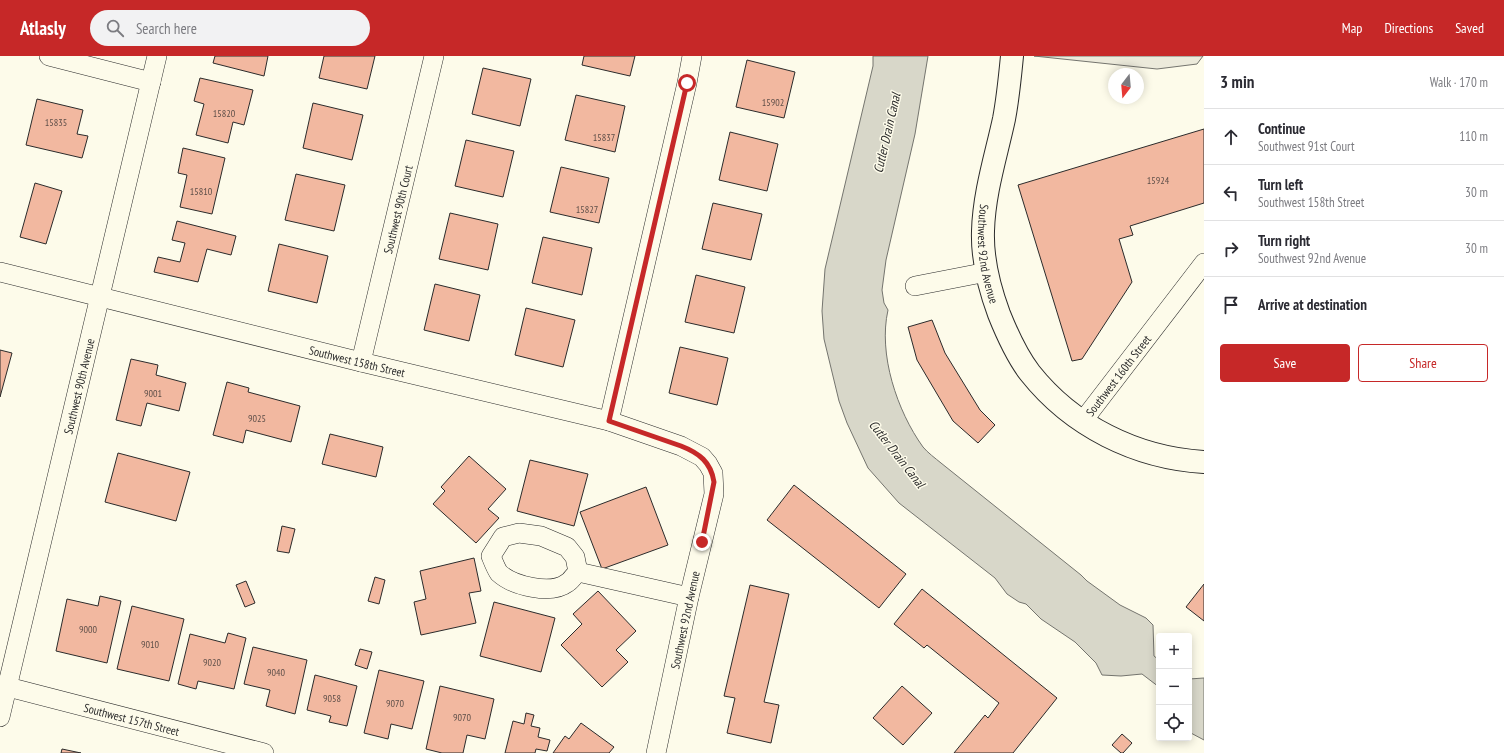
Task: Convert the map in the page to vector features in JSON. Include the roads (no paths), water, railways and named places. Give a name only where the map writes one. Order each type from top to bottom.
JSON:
[{"type":"street","points":[[49,56],[151,82]]},
{"type":"street","name":"Southwest 90th Avenue","points":[[0,717],[4,686],[101,296],[157,56]]},
{"type":"street","name":"Southwest 90th Court","points":[[361,362],[434,56]]},
{"type":"street","points":[[609,421],[686,91],[692,56]]},
{"type":"street","name":"Southwest 92nd Avenue","points":[[1012,56],[1007,102],[987,195],[984,218],[984,250],[987,272],[994,299],[1005,328],[1025,366],[1059,404],[1082,422]]},
{"type":"street","name":"Southwest 160th Street","points":[[1204,263],[1082,422],[1108,437],[1138,449],[1173,458],[1204,462]]},
{"type":"street","name":"Southwest 158th Street","points":[[0,272],[361,362],[609,421],[693,451],[708,464]]},
{"type":"street","points":[[915,286],[987,272]]},
{"type":"street","name":"Southwest 92nd Avenue","points":[[656,753],[689,597],[714,494],[713,473],[708,464]]},
{"type":"street","points":[[578,572],[689,597]]},
{"type":"street","name":"Southwest 157th Street","points":[[4,686],[264,753]]},
{"type":"water","name":"Cutler Drain Canal","points":[[873,56],[928,56],[915,134],[886,260],[882,290],[884,303],[888,310],[886,345],[888,363],[892,382],[905,417],[923,447],[932,455],[1087,581],[1120,605],[1146,618],[1153,625],[1154,656],[1156,658],[1156,685],[1142,674],[1121,676],[1102,675],[1096,663],[1075,642],[1041,619],[1026,604],[1019,602],[1007,594],[995,578],[899,503],[868,468],[847,423],[839,401],[824,339],[822,311],[825,269],[873,66]]},
{"type":"water","points":[[1204,678],[1204,740],[1192,734],[1192,679]]}]
